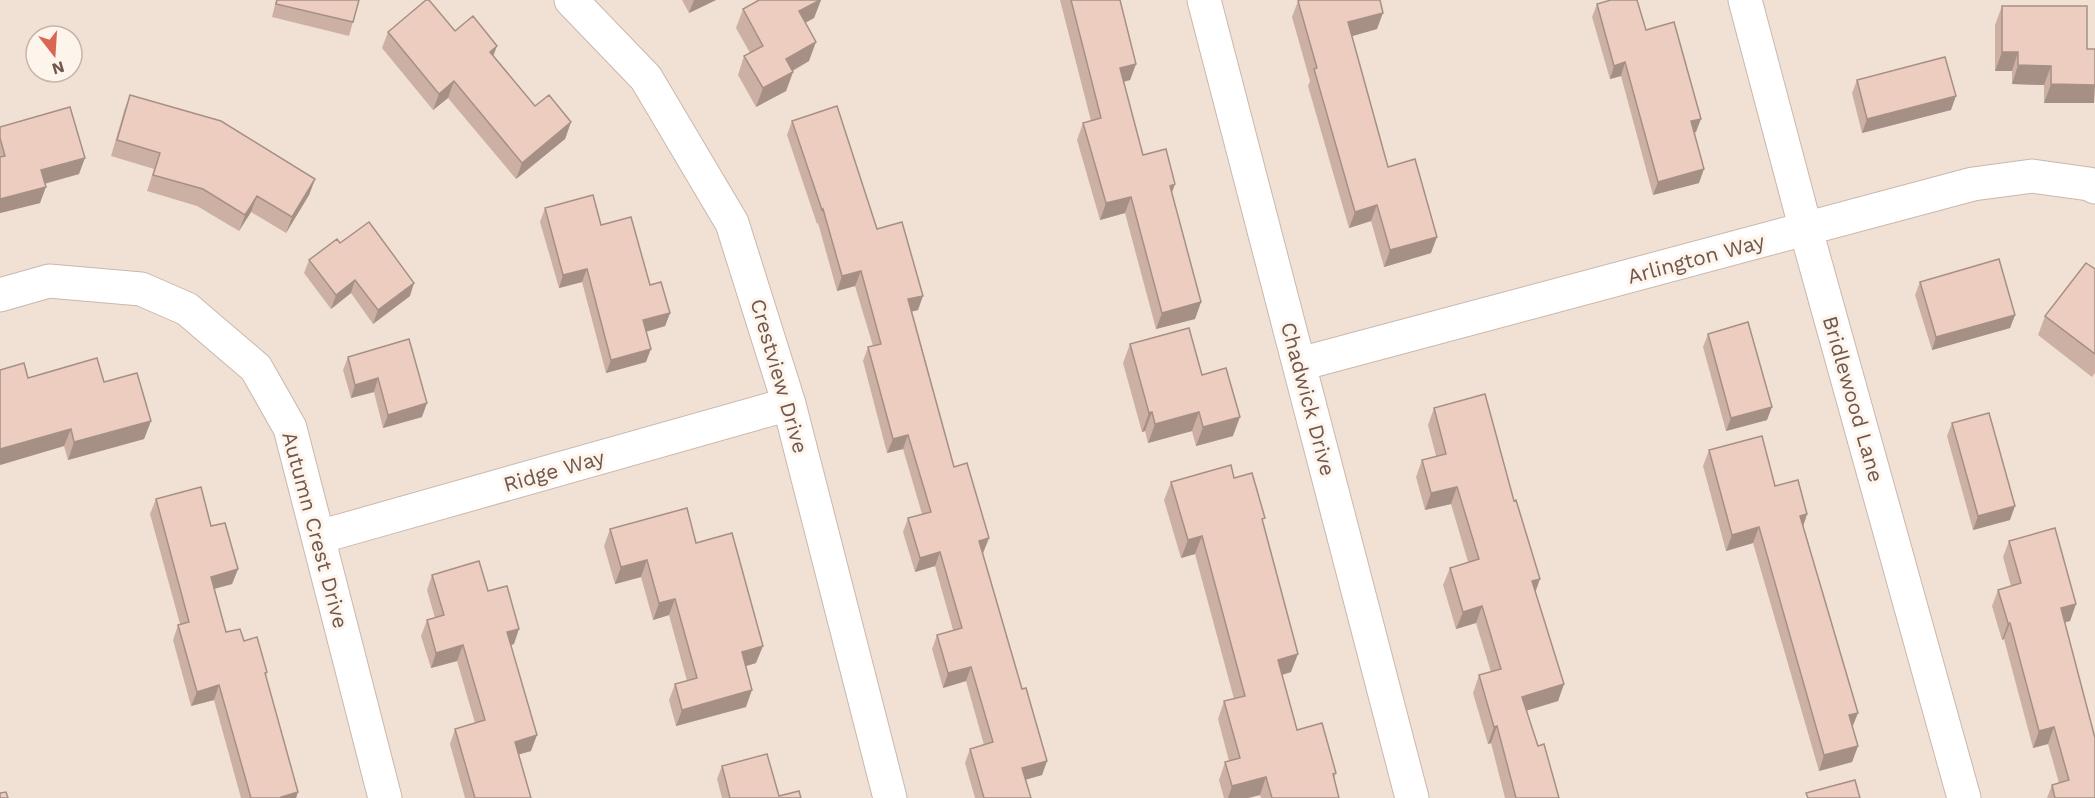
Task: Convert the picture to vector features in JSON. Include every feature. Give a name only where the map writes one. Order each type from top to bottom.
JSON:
[{"type":"street","name":"Crestview Drive","points":[[571,0],[646,78],[732,223],[789,404],[890,798]]},
{"type":"street","name":"Chadwick Drive","points":[[1204,0],[1412,798]]},
{"type":"street","name":"Bridlewood Lane","points":[[1745,0],[1806,230],[1964,798]]},
{"type":"street","name":"Arlington Way","points":[[1300,364],[1973,184],[2032,176],[2089,184],[2095,187]]},
{"type":"street","name":"Autumn Crest Drive","points":[[0,295],[48,281],[141,289],[187,309],[256,368],[290,428],[385,798]]},
{"type":"street","name":"Ridge Way","points":[[319,537],[789,404]]},
{"type":"shaded area","points":[[0,0],[2095,0],[2095,798],[0,798]]},
{"type":"building","points":[[277,0],[359,0],[353,22],[276,4]]},
{"type":"building","points":[[426,0],[429,0],[455,31],[473,16],[497,46],[490,52],[535,106],[549,95],[571,122],[522,163],[454,81],[439,94],[388,32]]},
{"type":"building","points":[[759,0],[820,0],[799,11],[816,42],[786,59],[793,72],[763,88],[744,56],[763,46],[743,9]]},
{"type":"building","points":[[1071,0],[1120,0],[1136,64],[1120,68],[1143,155],[1166,149],[1175,184],[1170,186],[1201,302],[1162,313],[1131,197],[1106,203],[1083,123],[1101,118]]},
{"type":"building","points":[[1380,0],[1383,13],[1348,22],[1388,167],[1415,159],[1437,237],[1390,250],[1377,205],[1355,212],[1314,69],[1317,68],[1298,1]]},
{"type":"building","points":[[1611,0],[1637,0],[1646,30],[1674,22],[1701,119],[1691,121],[1704,169],[1658,182],[1625,62],[1614,66],[1597,4]]},
{"type":"building","points":[[2002,6],[2087,6],[2087,49],[2095,49],[2095,85],[2051,84],[2051,66],[2018,65],[2018,52],[2002,52]]},
{"type":"building","points":[[1945,57],[1956,96],[1867,119],[1857,80]]},
{"type":"building","points":[[130,95],[221,121],[315,179],[292,217],[257,196],[245,215],[203,189],[153,175],[160,153],[117,140]]},
{"type":"building","points":[[837,106],[877,229],[902,222],[923,296],[908,299],[954,467],[967,463],[989,538],[979,541],[1022,689],[1026,688],[1047,761],[1022,768],[1031,798],[984,798],[970,749],[993,742],[971,667],[948,673],[937,635],[962,628],[940,552],[920,558],[908,518],[931,512],[908,435],[893,439],[868,347],[881,344],[861,271],[842,276],[823,209],[792,121]]},
{"type":"building","points":[[70,107],[85,158],[41,170],[46,187],[0,199],[0,157],[5,156],[0,138],[0,127]]},
{"type":"building","points":[[593,195],[601,225],[631,217],[650,285],[661,282],[670,313],[643,320],[651,349],[611,360],[587,269],[563,275],[545,208]]},
{"type":"building","points":[[369,222],[414,283],[378,310],[355,280],[336,295],[309,260],[337,239],[340,243]]},
{"type":"building","points":[[1999,259],[2015,315],[1936,337],[1920,282]]},
{"type":"building","points":[[2086,263],[2095,269],[2095,354],[2045,316]]},
{"type":"building","points":[[1748,322],[1772,407],[1731,418],[1708,334]]},
{"type":"building","points":[[1189,328],[1202,375],[1226,368],[1240,417],[1203,427],[1199,412],[1155,424],[1152,412],[1149,413],[1130,344]]},
{"type":"building","points":[[409,339],[427,403],[388,415],[378,378],[355,385],[348,357]]},
{"type":"building","points":[[97,358],[104,382],[137,373],[151,421],[74,442],[71,429],[0,449],[0,370],[24,363],[28,378]]},
{"type":"building","points":[[1485,394],[1514,501],[1516,500],[1540,579],[1532,581],[1564,684],[1522,697],[1538,746],[1544,744],[1559,798],[1516,798],[1497,726],[1494,727],[1479,675],[1501,669],[1482,606],[1463,612],[1450,568],[1479,559],[1457,487],[1431,493],[1422,460],[1446,454],[1434,408]]},
{"type":"building","points":[[1989,413],[2015,506],[1978,516],[1952,423]]},
{"type":"building","points":[[1762,436],[1775,486],[1798,480],[1807,514],[1800,516],[1858,713],[1849,715],[1858,746],[1824,755],[1759,527],[1732,535],[1709,450]]},
{"type":"building","points":[[1231,465],[1234,478],[1252,473],[1265,518],[1262,519],[1298,654],[1278,660],[1297,730],[1322,723],[1336,773],[1333,774],[1339,798],[1272,798],[1266,777],[1232,786],[1225,762],[1240,758],[1224,701],[1245,696],[1202,536],[1188,540],[1171,482]]},
{"type":"building","points":[[201,487],[211,526],[225,523],[238,569],[211,577],[226,632],[240,629],[244,641],[257,637],[267,672],[265,673],[298,792],[282,798],[251,798],[219,685],[197,692],[178,625],[189,622],[156,499]]},
{"type":"building","points":[[687,508],[696,543],[732,533],[763,646],[742,652],[752,690],[682,710],[675,684],[697,678],[675,599],[659,603],[647,560],[621,567],[610,529]]},
{"type":"building","points":[[2055,528],[2076,604],[2061,608],[2095,738],[2095,798],[2055,798],[2052,785],[2069,780],[2054,727],[2039,731],[2010,623],[2008,623],[1998,590],[2021,583],[2009,541]]},
{"type":"building","points":[[479,561],[488,591],[507,586],[519,629],[507,632],[537,735],[515,742],[531,798],[475,798],[455,729],[485,720],[463,645],[436,653],[427,620],[444,615],[432,575]]},
{"type":"building","points":[[767,754],[779,796],[799,791],[801,798],[730,798],[722,766]]},
{"type":"building","points":[[1855,780],[1860,798],[1808,798],[1806,793]]},
{"type":"building","points":[[6,792],[8,798],[0,798],[0,793]]}]
